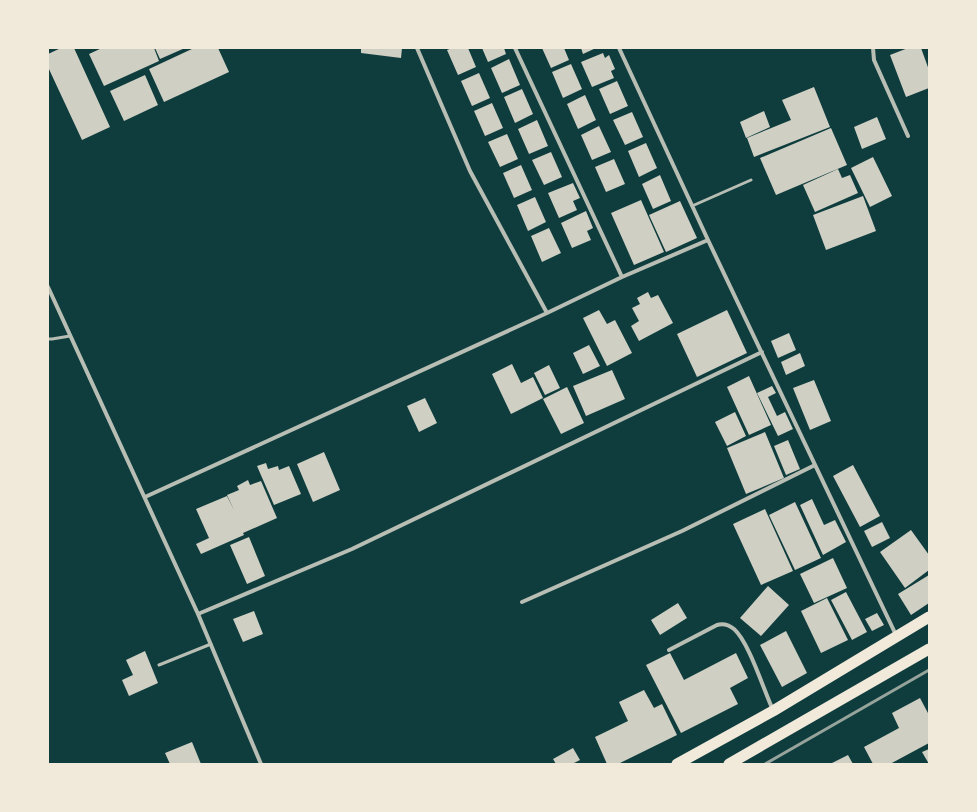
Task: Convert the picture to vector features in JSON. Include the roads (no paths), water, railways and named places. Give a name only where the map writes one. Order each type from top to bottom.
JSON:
[{"type":"highway","points":[[677,764],[773,711],[929,617]]},
{"type":"highway","points":[[729,764],[929,649]]},
{"type":"street","points":[[417,48],[470,171],[547,313]]},
{"type":"street","points":[[515,48],[622,277]]},
{"type":"street","points":[[619,48],[708,240],[896,636]]},
{"type":"street","points":[[873,48],[874,60],[908,136]]},
{"type":"street","points":[[145,497],[547,313],[622,277],[708,240]]},
{"type":"street","points":[[48,287],[198,614],[261,764]]},
{"type":"street","points":[[198,614],[352,549],[762,352]]},
{"type":"street","points":[[522,602],[682,531],[815,465]]},
{"type":"street","points":[[669,650],[717,625],[729,625],[735,630],[745,644],[773,711]]},
{"type":"lane","points":[[692,206],[751,180]]},
{"type":"lane","points":[[48,339],[70,336]]},
{"type":"lane","points":[[159,665],[211,644]]},
{"type":"railway","points":[[765,764],[929,670]]}]
